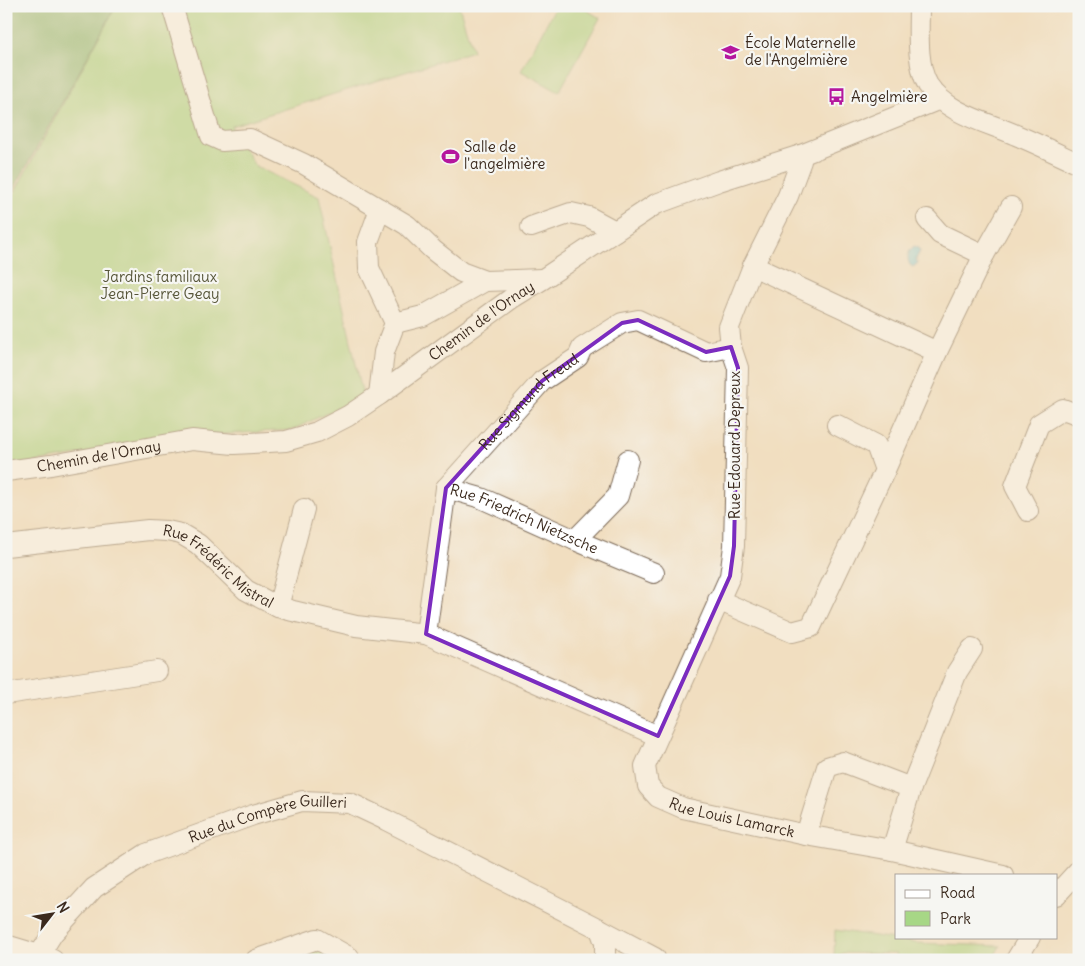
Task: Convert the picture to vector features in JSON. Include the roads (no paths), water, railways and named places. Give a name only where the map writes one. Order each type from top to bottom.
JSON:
[{"type":"street","points":[[172,6],[211,136],[222,141],[250,139],[304,164],[407,225],[433,250],[461,272],[485,281],[543,279]]},
{"type":"street","points":[[919,6],[920,62],[928,84],[940,99],[956,110],[1018,135],[1079,164]]},
{"type":"street","name":"Chemin de l'Ornay","points":[[6,471],[192,440],[234,444],[286,441],[317,432],[348,416],[512,298],[656,204],[719,181],[801,155],[940,99]]},
{"type":"street","name":"Rue Edouard Depreux","points":[[658,736],[730,576],[734,546],[738,368],[730,348],[729,327],[753,266],[788,196],[801,161],[801,155]]},
{"type":"street","points":[[718,600],[792,632],[811,627],[937,352],[984,255],[1011,207]]},
{"type":"street","points":[[379,395],[384,352],[395,323],[369,268],[368,242],[380,209]]},
{"type":"street","points":[[531,226],[571,213],[589,217],[615,231]]},
{"type":"street","points":[[926,219],[940,234],[984,255]]},
{"type":"street","points":[[753,266],[937,352]]},
{"type":"street","points":[[395,323],[423,316],[485,281]]},
{"type":"street","name":"Rue Sigmund Freud","points":[[446,488],[542,381],[578,357],[582,348],[622,323],[638,320],[706,352],[730,348]]},
{"type":"street","points":[[1028,511],[1015,486],[1039,424],[1063,409],[1079,415]]},
{"type":"street","points":[[837,425],[876,445],[884,470]]},
{"type":"street","points":[[575,540],[618,496],[628,460]]},
{"type":"street","name":"Rue Friedrich Nietzsche","points":[[426,634],[446,488],[481,498],[654,573]]},
{"type":"street","points":[[278,607],[304,509]]},
{"type":"street","name":"Rue Frédéric Mistral","points":[[6,546],[148,530],[168,531],[181,534],[198,544],[246,590],[278,607],[356,626],[426,634]]},
{"type":"street","points":[[426,634],[658,736]]},
{"type":"street","points":[[892,850],[911,788],[957,672],[972,649]]},
{"type":"street","points":[[6,694],[157,671]]},
{"type":"street","name":"Rue Louis Lamarck","points":[[658,736],[646,766],[648,786],[658,797],[683,808],[806,835],[892,850],[999,874]]},
{"type":"street","points":[[806,835],[827,767],[843,762],[911,788]]},
{"type":"street","name":"Rue du Compère Guilleri","points":[[42,958],[53,933],[94,888],[146,854],[253,815],[302,801],[350,803],[600,929],[652,959]]},
{"type":"street","points":[[600,929],[605,943],[605,960]]},
{"type":"street","points":[[1016,960],[1029,938]]},
{"type":"street","points":[[258,959],[318,939],[349,957],[348,960]]},
{"type":"street","points":[[6,945],[42,958]]},
{"type":"water","points":[[914,246],[920,251],[916,259],[918,263],[913,267],[910,265],[908,257],[910,250]]},
{"type":"place","name":"École Maternelle de l'Angelmière","points":[[731,52]]},
{"type":"place","name":"Angelmière","points":[[837,97]]},
{"type":"place","name":"Salle de l'angelmière","points":[[450,156]]},
{"type":"park label","name":"Jardins familiaux Jean-Pierre Geay","points":[[160,286]]}]
